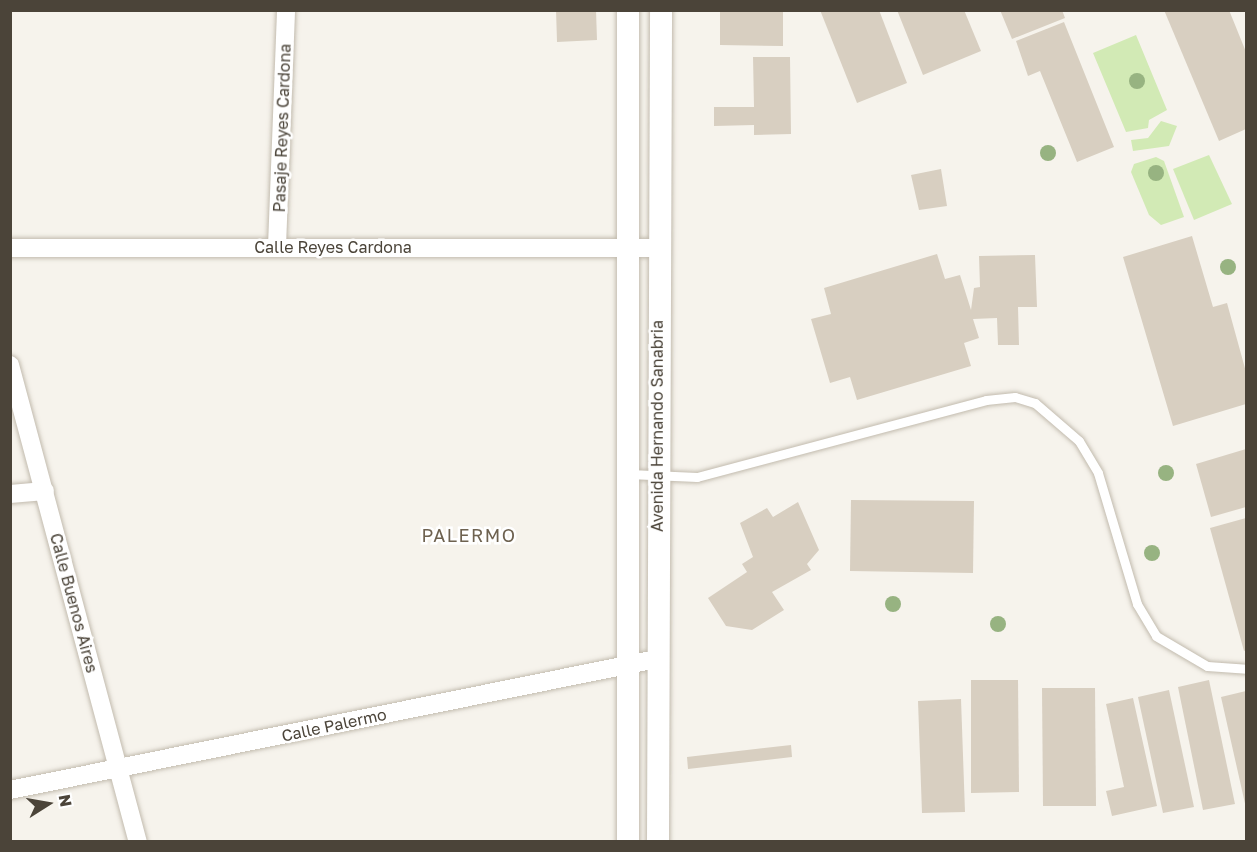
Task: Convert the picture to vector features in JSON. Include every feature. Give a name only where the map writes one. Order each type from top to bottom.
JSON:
[{"type":"street","name":"Pasaje Reyes Cardona","points":[[277,246],[286,10]]},
{"type":"street","name":"Avenida Hernando Sanabria","points":[[628,10],[628,842]]},
{"type":"street","name":"Avenida Hernando Sanabria","points":[[658,842],[656,248],[661,10]]},
{"type":"street","name":"Calle Reyes Cardona","points":[[10,248],[277,246],[656,248]]},
{"type":"street","name":"Calle Buenos Aires","points":[[10,365],[138,842]]},
{"type":"street","points":[[10,494],[45,491]]},
{"type":"street","name":"Calle Palermo","points":[[10,790],[118,771],[628,663],[657,659]]},
{"type":"street","points":[[628,785],[657,785]]},
{"type":"lane","points":[[628,474],[697,477],[986,400],[1015,397],[1035,403],[1072,433],[1098,473],[1137,604],[1156,636],[1207,666],[1246,669]]},
{"type":"green space","points":[[1136,35],[1167,110],[1149,120],[1148,128],[1126,132],[1093,53]]},
{"type":"green space","points":[[1161,121],[1177,126],[1169,146],[1133,151],[1131,140],[1148,138]]},
{"type":"green space","points":[[1209,155],[1232,204],[1194,220],[1173,169]]},
{"type":"green space","points":[[1156,157],[1164,161],[1184,217],[1161,225],[1149,215],[1131,172],[1134,164]]},
{"type":"building","points":[[556,10],[596,10],[597,40],[557,42]]},
{"type":"building","points":[[720,10],[783,10],[783,46],[720,45]]},
{"type":"building","points":[[820,10],[879,10],[907,83],[857,103]]},
{"type":"building","points":[[897,10],[964,10],[981,51],[923,75]]},
{"type":"building","points":[[1000,10],[1062,10],[1065,18],[1012,39]]},
{"type":"building","points":[[1164,10],[1229,10],[1246,52],[1246,129],[1219,141]]},
{"type":"building","points":[[1064,22],[1114,147],[1077,162],[1040,71],[1028,76],[1016,41]]},
{"type":"building","points":[[753,57],[790,57],[791,134],[754,135],[754,125],[714,126],[714,107],[754,107]]},
{"type":"building","points":[[941,169],[947,206],[919,210],[911,175]]},
{"type":"building","points":[[1192,236],[1213,307],[1227,303],[1246,372],[1246,404],[1173,426],[1123,257]]},
{"type":"building","points":[[937,254],[945,279],[960,275],[971,310],[974,288],[980,287],[979,256],[1035,255],[1037,307],[1018,307],[1019,345],[998,345],[997,318],[973,319],[979,338],[964,343],[971,366],[857,400],[850,377],[830,383],[811,319],[831,314],[824,288]]},
{"type":"building","points":[[1246,449],[1246,507],[1211,517],[1196,464]]},
{"type":"building","points":[[851,500],[974,501],[973,573],[850,571]]},
{"type":"building","points":[[798,502],[819,550],[807,564],[811,570],[772,592],[784,610],[752,630],[726,626],[708,598],[747,572],[742,564],[753,557],[740,523],[767,508],[773,517]]},
{"type":"building","points":[[1246,518],[1246,650],[1244,651],[1210,528]]},
{"type":"building","points":[[971,680],[1018,680],[1019,792],[971,793]]},
{"type":"building","points":[[1209,680],[1235,804],[1203,810],[1178,687]]},
{"type":"building","points":[[1042,688],[1095,688],[1096,806],[1043,806]]},
{"type":"building","points":[[1169,690],[1194,807],[1163,813],[1138,697]]},
{"type":"building","points":[[1246,691],[1246,808],[1221,697]]},
{"type":"building","points":[[1133,698],[1157,806],[1112,816],[1106,791],[1124,787],[1106,704]]},
{"type":"building","points":[[961,699],[965,812],[922,813],[918,701]]},
{"type":"building","points":[[791,745],[792,757],[688,769],[687,757]]},
{"type":"district","name":"PALERMO","points":[[469,535]]}]
